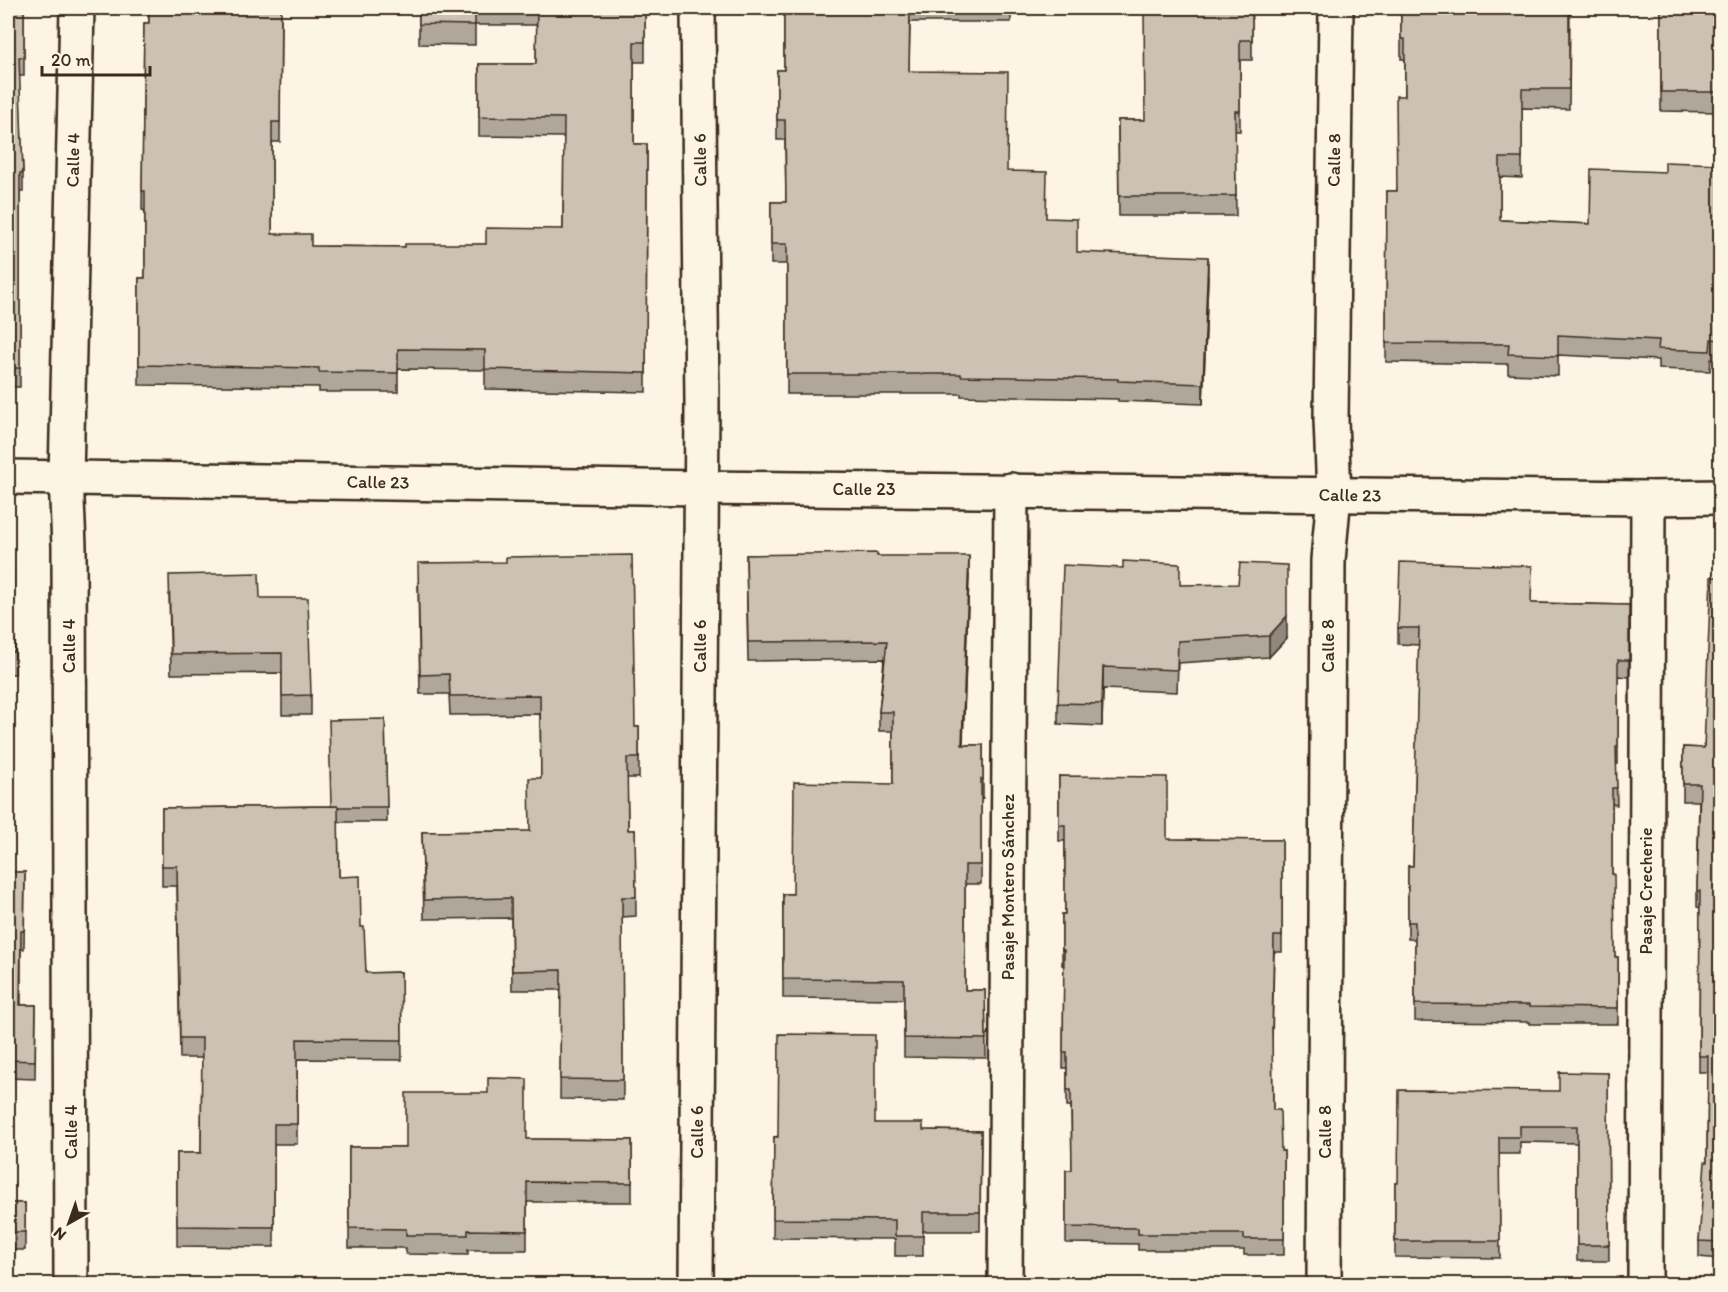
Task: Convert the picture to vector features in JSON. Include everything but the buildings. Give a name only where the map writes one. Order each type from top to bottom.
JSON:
[{"type":"street","name":"Calle 4","points":[[71,1284],[69,546],[66,477],[77,8]]},
{"type":"street","name":"Calle 6","points":[[696,1284],[702,388],[698,8]]},
{"type":"street","name":"Calle 8","points":[[1324,1284],[1328,560],[1334,495],[1331,420],[1336,8]]},
{"type":"street","name":"Calle 23","points":[[8,477],[700,488],[1720,497]]},
{"type":"street","name":"Pasaje Montero Sánchez","points":[[1005,1284],[1011,490]]},
{"type":"street","name":"Pasaje Crecherie","points":[[1645,1284],[1648,498]]}]
